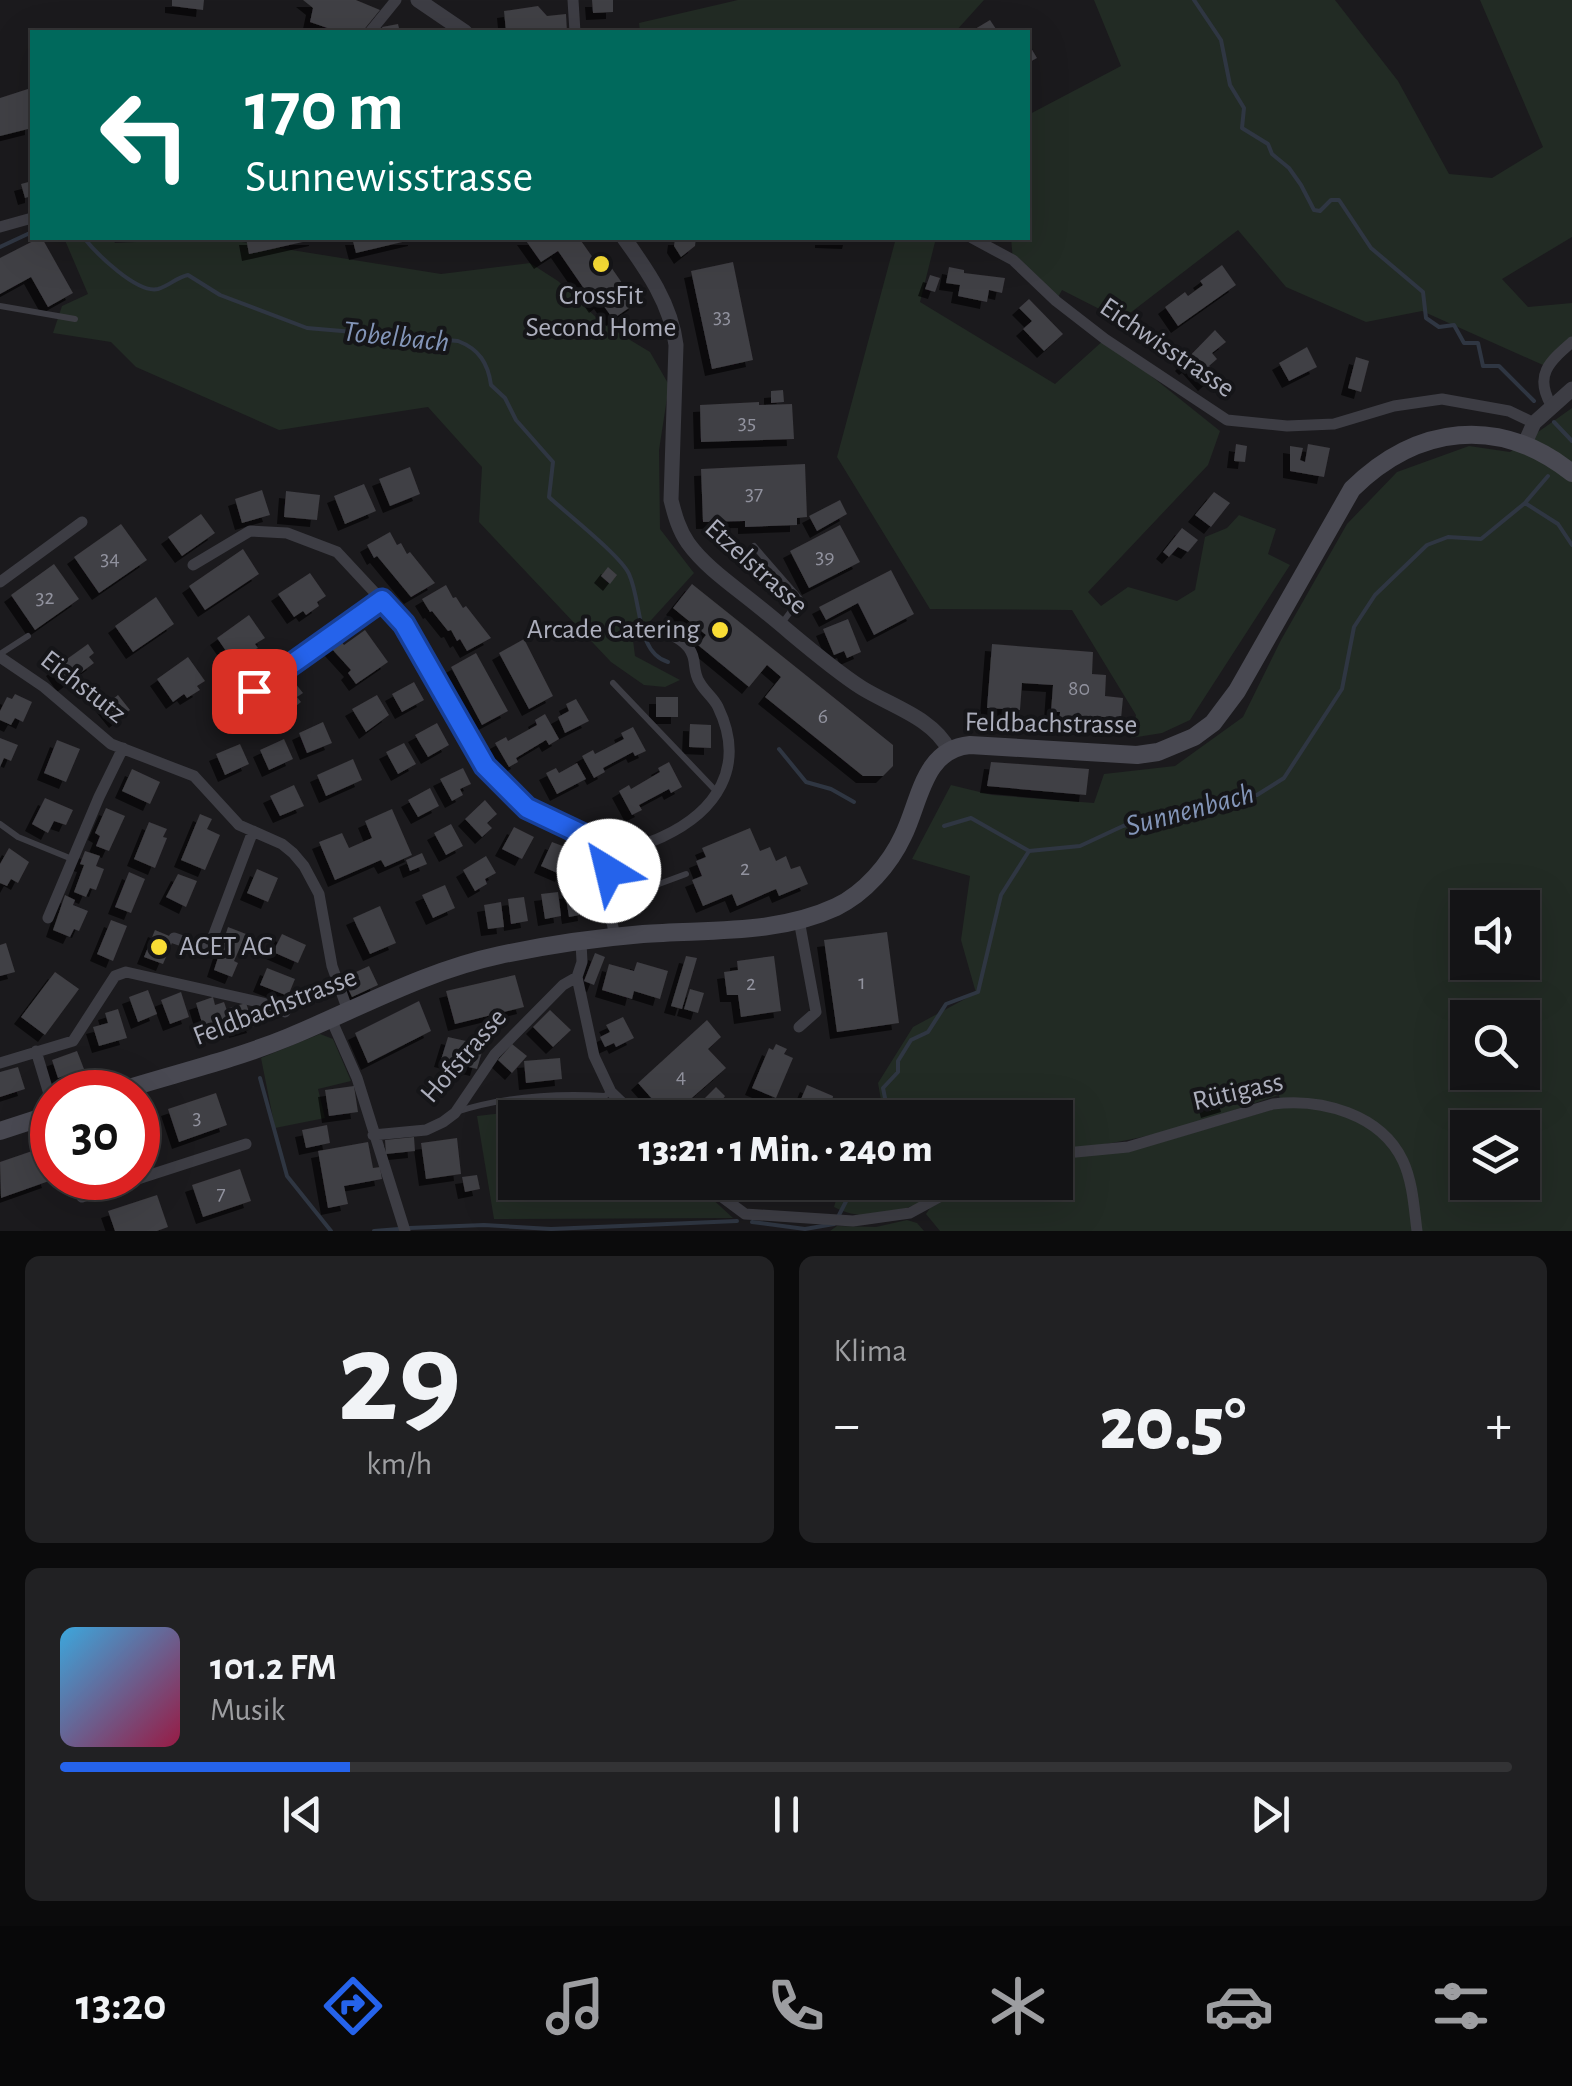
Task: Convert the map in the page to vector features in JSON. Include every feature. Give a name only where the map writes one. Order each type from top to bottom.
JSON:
[{"type":"main road","name":"Feldbachstrasse","points":[[160,1079],[250,1052],[454,966],[580,942],[748,928],[799,920],[836,907],[872,879],[904,836],[931,768],[949,750],[970,745],[1136,755],[1158,752],[1194,737],[1213,723],[1236,691],[1337,511],[1370,471],[1420,442],[1470,434],[1526,443],[1572,473]]},
{"type":"main road","points":[[0,1132],[30,1122]]},
{"type":"street","points":[[372,30],[396,0]]},
{"type":"street","points":[[418,0],[462,30]]},
{"type":"street","points":[[573,0],[576,30]]},
{"type":"street","points":[[0,227],[30,219]]},
{"type":"street","name":"Etzelstrasse","points":[[625,240],[666,304],[675,334],[670,478],[676,519],[695,552],[860,687],[930,727],[943,738],[949,750]]},
{"type":"street","name":"Eichwisstrasse","points":[[976,240],[1013,260],[1056,301],[1105,339],[1226,420],[1287,426],[1334,424],[1394,406],[1442,399],[1508,411],[1534,423]]},
{"type":"street","points":[[1551,406],[1543,390],[1544,378],[1550,362],[1572,342]]},
{"type":"street","points":[[1526,443],[1534,423],[1572,389]]},
{"type":"street","points":[[0,582],[82,522]]},
{"type":"street","points":[[194,565],[250,531],[287,533],[337,552],[404,624],[485,766],[527,808],[586,836],[612,866]]},
{"type":"street","points":[[240,710],[254,691],[382,600]]},
{"type":"street","points":[[614,938],[608,876],[612,866],[628,852],[687,823],[718,793],[729,770],[722,717],[699,682],[690,650],[662,630]]},
{"type":"street","name":"Eichstutz","points":[[0,656],[44,687],[91,729],[123,748],[194,776],[229,816],[282,844],[304,866],[323,910],[340,1015],[404,1228]]},
{"type":"street","points":[[48,918],[123,748]]},
{"type":"street","points":[[174,938],[208,950],[253,831]]},
{"type":"street","points":[[799,920],[816,1012],[800,1027]]},
{"type":"street","points":[[580,942],[582,962],[576,977],[594,1056],[611,1092],[619,1100]]},
{"type":"street","points":[[0,1062],[73,1041],[116,976],[126,972],[263,1003],[285,1012]]},
{"type":"street","name":"Hofstrasse","points":[[373,1134],[426,1130],[455,1113],[495,1054],[563,985],[576,977]]},
{"type":"street","points":[[36,1052],[42,1070]]},
{"type":"street","name":"Rütigass","points":[[1073,1153],[1128,1148],[1273,1104],[1328,1106],[1374,1127],[1393,1144],[1410,1182],[1417,1231]]},
{"type":"street","points":[[160,1172],[246,1144]]},
{"type":"street","points":[[721,1200],[744,1221],[853,1222],[890,1218],[936,1200]]},
{"type":"lane","points":[[0,306],[75,319]]},
{"type":"lane","points":[[754,546],[800,598],[781,624]]},
{"type":"lane","points":[[0,656],[28,636]]},
{"type":"lane","points":[[614,683],[718,793]]},
{"type":"lane","points":[[0,824],[18,837],[73,860]]},
{"type":"lane","points":[[610,902],[686,874]]},
{"type":"lane","points":[[455,1113],[488,1103],[605,1096],[611,1092]]},
{"type":"shaded area","points":[[738,0],[984,0],[957,30],[640,30],[639,23]]},
{"type":"shaded area","points":[[1094,0],[1335,0],[1398,81],[1449,174],[1492,178],[1543,147],[1480,0],[1572,0],[1572,237],[1502,279],[1528,307],[1572,303],[1572,347],[1543,365],[1422,311],[1366,322],[1286,287],[1238,230],[1121,320],[1062,290],[1056,301],[1013,260],[1011,240],[1030,240],[1030,114],[1121,66]]},
{"type":"shaded area","points":[[65,240],[115,243],[229,240],[441,274],[530,263],[558,281],[602,323],[650,352],[669,385],[659,450],[660,529],[694,573],[633,640],[635,656],[680,680],[665,687],[644,685],[611,662],[479,522],[482,467],[428,407],[279,430],[136,367],[111,342],[53,333],[62,306],[88,294]]},
{"type":"shaded area","points":[[895,240],[936,240],[920,302],[1055,384],[1105,339],[1220,431],[1208,465],[1088,592],[1101,606],[1128,587],[1177,601],[1195,590],[1205,537],[1227,528],[1239,515],[1276,529],[1268,554],[1290,565],[1190,720],[1162,733],[1131,738],[1136,715],[1072,610],[930,609],[837,457]]},
{"type":"shaded area","points":[[1572,408],[1572,1231],[940,1231],[926,1214],[945,1200],[1073,1200],[1073,1157],[1128,1152],[1281,1107],[1279,1095],[1142,1137],[1073,1148],[1073,1100],[881,1100],[878,1083],[913,1027],[976,993],[961,940],[970,876],[912,859],[951,785],[992,795],[1094,803],[1104,774],[1175,766],[1243,717],[1281,640],[1347,524],[1397,472],[1469,446],[1510,452]]},
{"type":"shaded area","points":[[320,1034],[333,1039],[351,1081],[318,1089],[325,1118],[275,1128],[261,1058]]},
{"type":"shaded area","points":[[498,1114],[498,1200],[713,1200],[733,1218],[494,1219],[477,1116]]},
{"type":"shaded area","points":[[836,1200],[924,1200],[882,1214],[850,1213],[834,1207]]},
{"type":"shaded area","points":[[907,1220],[924,1231],[830,1231],[837,1226],[876,1227]]},
{"type":"building","points":[[172,0],[204,0],[203,10],[172,6]]},
{"type":"building","points":[[303,0],[356,0],[380,10],[364,30],[333,30],[310,22],[313,8]]},
{"type":"building","points":[[592,0],[613,0],[613,12],[593,13]]},
{"type":"building","points":[[538,6],[547,16],[566,14],[567,30],[506,30],[504,11]]},
{"type":"building","points":[[990,20],[997,30],[973,30]]},
{"type":"building","points":[[398,24],[400,30],[383,30],[382,27]]},
{"type":"building","points":[[30,88],[30,128],[0,136],[0,98]]},
{"type":"building","points":[[30,182],[30,197],[25,198],[21,184]]},
{"type":"building","points":[[35,240],[43,240],[73,293],[48,307],[31,277],[0,294],[0,258]]},
{"type":"building","points":[[246,240],[312,240],[249,254]]},
{"type":"building","points":[[353,240],[411,240],[356,253]]},
{"type":"building","points":[[525,240],[580,240],[596,262],[604,257],[636,303],[613,319],[601,302],[596,306],[558,251],[541,262]]},
{"type":"building","points":[[675,240],[696,240],[695,246],[681,257]]},
{"type":"building","points":[[733,262],[753,360],[712,369],[691,271]]},
{"type":"building","points":[[1222,265],[1236,285],[1178,326],[1165,307],[1203,285],[1200,281]]},
{"type":"building","points":[[949,267],[1005,278],[1002,293],[989,290],[987,302],[958,296],[960,285],[946,283]]},
{"type":"building","points":[[930,275],[940,278],[935,292],[925,289]]},
{"type":"building","points":[[1029,299],[1063,334],[1044,351],[1023,329],[1032,321],[1019,308]]},
{"type":"building","points":[[1215,330],[1226,342],[1212,353],[1217,359],[1209,366],[1216,374],[1205,384],[1189,366],[1182,364]]},
{"type":"building","points":[[1307,347],[1317,367],[1289,381],[1279,363]]},
{"type":"building","points":[[1356,357],[1369,361],[1361,392],[1348,388]]},
{"type":"building","points":[[783,390],[784,402],[771,403],[771,391]]},
{"type":"building","points":[[792,404],[794,439],[701,442],[700,405]]},
{"type":"building","points":[[1236,444],[1247,446],[1245,462],[1234,461]]},
{"type":"building","points":[[1308,444],[1330,448],[1324,477],[1290,471],[1290,446],[1303,448],[1300,460],[1305,462]]},
{"type":"building","points":[[805,464],[807,517],[797,518],[797,525],[745,527],[745,521],[703,522],[701,469]]},
{"type":"building","points":[[410,467],[420,494],[390,506],[379,479]]},
{"type":"building","points":[[364,484],[376,511],[345,524],[334,496]]},
{"type":"building","points":[[262,490],[270,515],[242,523],[235,499]]},
{"type":"building","points":[[286,491],[320,495],[317,520],[284,517]]},
{"type":"building","points":[[1214,492],[1230,503],[1211,527],[1195,515]]},
{"type":"building","points":[[840,500],[847,514],[817,531],[809,516]]},
{"type":"building","points":[[201,514],[215,533],[182,556],[168,537]]},
{"type":"building","points":[[121,524],[147,560],[99,593],[74,557]]},
{"type":"building","points":[[840,525],[860,562],[809,588],[790,551]]},
{"type":"building","points":[[1182,528],[1198,540],[1188,552],[1178,547],[1169,557],[1163,552]]},
{"type":"building","points":[[390,532],[397,545],[401,543],[407,554],[410,552],[435,583],[411,597],[377,556],[374,558],[367,545]]},
{"type":"building","points":[[243,549],[259,574],[205,610],[189,586]]},
{"type":"building","points":[[54,564],[79,599],[35,630],[11,595]]},
{"type":"building","points":[[608,567],[617,575],[610,584],[601,576]]},
{"type":"building","points":[[891,570],[914,614],[874,635],[858,603],[826,620],[819,607]]},
{"type":"building","points":[[310,573],[326,596],[306,615],[303,611],[294,617],[278,594]]},
{"type":"building","points":[[692,584],[893,745],[893,766],[883,776],[863,776],[765,697],[781,677],[767,665],[749,687],[698,645],[706,635],[673,608]]},
{"type":"building","points":[[446,585],[453,598],[463,608],[466,606],[491,638],[467,651],[460,639],[457,641],[451,630],[430,612],[422,599]]},
{"type":"building","points":[[156,597],[174,624],[133,652],[115,626]]},
{"type":"building","points":[[249,615],[265,638],[255,644],[258,648],[233,661],[217,638]]},
{"type":"building","points":[[848,619],[861,652],[847,658],[844,651],[834,655],[823,629]]},
{"type":"building","points":[[365,630],[388,662],[356,684],[348,673],[351,670],[331,648],[341,641],[344,645]]},
{"type":"building","points":[[524,639],[553,696],[529,709],[499,653]]},
{"type":"building","points":[[88,644],[94,653],[89,657],[94,663],[64,685],[53,669]]},
{"type":"building","points":[[992,644],[1093,652],[1092,674],[1106,675],[1105,696],[1123,698],[1121,719],[1094,716],[1093,728],[1059,726],[1060,712],[1051,712],[1053,685],[1022,683],[1020,710],[987,708]]},
{"type":"building","points":[[476,653],[508,711],[482,725],[451,667]]},
{"type":"building","points":[[188,657],[205,681],[197,686],[200,690],[173,702],[157,679]]},
{"type":"building","points":[[286,682],[290,687],[295,683],[303,693],[297,697],[301,702],[281,718],[277,714],[273,717],[265,708],[270,704],[266,699]]},
{"type":"building","points":[[414,682],[424,700],[402,712],[392,694]]},
{"type":"building","points":[[15,694],[32,702],[23,722],[15,718],[11,725],[0,720],[0,711],[7,697],[12,699]]},
{"type":"building","points":[[118,695],[130,710],[116,721],[104,706]]},
{"type":"building","points":[[377,695],[389,715],[366,732],[352,709]]},
{"type":"building","points":[[656,697],[678,697],[678,717],[656,717]]},
{"type":"building","points":[[576,699],[589,721],[565,733],[558,717],[569,711],[566,704]]},
{"type":"building","points":[[545,714],[559,739],[549,745],[546,740],[516,758],[518,762],[509,767],[495,743],[506,737],[508,741],[537,725],[535,720]]},
{"type":"building","points":[[323,722],[332,743],[307,753],[299,733]]},
{"type":"building","points":[[437,723],[449,745],[428,757],[415,735]]},
{"type":"building","points":[[690,724],[711,725],[711,748],[689,747]]},
{"type":"building","points":[[633,727],[646,751],[635,756],[633,752],[603,768],[605,772],[594,778],[582,756],[593,750],[595,754],[624,739],[621,733]]},
{"type":"building","points":[[0,738],[18,745],[11,761],[4,758],[0,767]]},
{"type":"building","points":[[284,739],[293,759],[269,770],[260,750]]},
{"type":"building","points":[[57,740],[80,749],[66,782],[44,773]]},
{"type":"building","points":[[404,743],[416,764],[398,774],[386,752]]},
{"type":"building","points":[[240,744],[249,764],[225,775],[216,754]]},
{"type":"building","points":[[353,759],[362,780],[326,796],[317,775]]},
{"type":"building","points":[[669,762],[682,787],[671,793],[669,789],[639,805],[642,810],[632,815],[619,791],[629,785],[631,789]]},
{"type":"building","points":[[991,762],[1089,769],[1086,795],[987,786]]},
{"type":"building","points":[[577,763],[586,779],[557,794],[546,773],[556,768],[559,773]]},
{"type":"building","points":[[463,768],[471,784],[460,789],[463,795],[452,801],[440,779]]},
{"type":"building","points":[[132,769],[160,782],[150,804],[122,791]]},
{"type":"building","points":[[294,785],[304,806],[280,816],[270,796]]},
{"type":"building","points":[[430,788],[439,806],[418,817],[408,800]]},
{"type":"building","points":[[45,798],[73,810],[66,825],[54,821],[48,833],[32,824]]},
{"type":"building","points":[[485,800],[497,814],[487,823],[492,828],[482,837],[465,819]]},
{"type":"building","points":[[106,808],[125,816],[109,851],[96,846],[100,836],[95,833]]},
{"type":"building","points":[[392,809],[412,855],[385,867],[381,860],[335,880],[319,842],[342,833],[349,848],[372,838],[365,821]]},
{"type":"building","points":[[200,814],[212,819],[207,829],[220,835],[205,870],[181,860]]},
{"type":"building","points":[[149,822],[167,829],[155,868],[134,859]]},
{"type":"building","points":[[451,824],[463,846],[446,855],[434,833]]},
{"type":"building","points":[[514,827],[534,837],[522,859],[502,849]]},
{"type":"building","points":[[750,828],[760,851],[770,847],[776,861],[786,856],[791,869],[800,866],[808,884],[779,896],[776,889],[737,906],[732,894],[703,906],[692,880],[702,876],[696,861],[706,857],[702,848]]},
{"type":"building","points":[[552,842],[573,850],[562,875],[541,866]]},
{"type":"building","points":[[9,848],[29,862],[18,883],[11,879],[7,886],[0,883],[0,864]]},
{"type":"building","points":[[85,851],[100,856],[96,866],[104,869],[96,890],[90,888],[86,897],[74,892]]},
{"type":"building","points":[[422,853],[427,864],[410,871],[406,860]]},
{"type":"building","points":[[486,856],[496,873],[475,891],[463,870]]},
{"type":"building","points":[[257,869],[278,878],[268,902],[247,893]]},
{"type":"building","points":[[129,872],[145,879],[131,913],[115,907]]},
{"type":"building","points":[[178,874],[197,881],[186,907],[166,897]]},
{"type":"building","points":[[445,885],[455,908],[433,918],[422,895]]},
{"type":"building","points":[[582,890],[585,914],[569,917],[565,892]]},
{"type":"building","points":[[558,892],[561,916],[545,919],[541,894]]},
{"type":"building","points":[[65,895],[75,900],[73,905],[88,911],[79,931],[74,929],[70,937],[53,930]]},
{"type":"building","points":[[524,897],[528,921],[511,924],[508,899]]},
{"type":"building","points":[[501,902],[504,927],[488,929],[484,905]]},
{"type":"building","points":[[380,906],[396,943],[370,954],[353,918]]},
{"type":"building","points":[[111,920],[127,926],[113,961],[97,954]]},
{"type":"building","points":[[228,927],[246,934],[234,961],[238,963],[232,977],[214,970]]},
{"type":"building","name":"ACET AG","points":[[155,930],[174,938],[163,964],[144,957]]},
{"type":"building","points":[[887,932],[899,1023],[837,1032],[824,940]]},
{"type":"building","points":[[282,934],[306,945],[298,963],[273,952]]},
{"type":"building","points":[[6,943],[15,972],[0,976],[0,945]]},
{"type":"building","points":[[595,953],[605,957],[594,985],[584,981]]},
{"type":"building","points":[[686,956],[697,958],[682,1009],[671,1006]]},
{"type":"building","points":[[774,956],[781,1011],[741,1017],[738,995],[727,995],[724,972],[738,970],[737,961]]},
{"type":"building","points":[[637,962],[668,971],[660,999],[634,991],[632,999],[602,990],[609,964],[634,971]]},
{"type":"building","points":[[369,966],[378,985],[352,997],[343,978]]},
{"type":"building","points":[[267,968],[295,979],[288,996],[260,985]]},
{"type":"building","points":[[55,972],[79,989],[45,1035],[21,1017]]},
{"type":"building","points":[[515,975],[524,1007],[455,1024],[446,991]]},
{"type":"building","points":[[690,989],[704,993],[698,1013],[684,1009]]},
{"type":"building","points":[[148,990],[157,1014],[138,1022],[129,997]]},
{"type":"building","points":[[181,992],[189,1017],[170,1024],[161,1000]]},
{"type":"building","points":[[213,997],[215,1005],[224,1002],[231,1022],[203,1026],[196,1003]]},
{"type":"building","points":[[419,1001],[431,1031],[368,1063],[355,1033]]},
{"type":"building","points":[[246,1003],[254,1026],[236,1031],[229,1008]]},
{"type":"building","points":[[118,1009],[127,1038],[99,1046],[93,1027],[108,1023],[105,1013]]},
{"type":"building","points":[[550,1010],[571,1030],[553,1047],[533,1027]]},
{"type":"building","points":[[623,1017],[634,1038],[616,1047],[614,1043],[605,1047],[600,1037],[610,1032],[606,1025]]},
{"type":"building","points":[[707,1020],[721,1037],[708,1049],[726,1068],[690,1100],[653,1100],[638,1083]]},
{"type":"building","points":[[448,1037],[484,1045],[477,1069],[441,1060]]},
{"type":"building","points":[[512,1044],[527,1056],[512,1073],[498,1060]]},
{"type":"building","points":[[776,1044],[787,1049],[784,1054],[793,1058],[776,1098],[752,1088],[769,1048],[773,1050]]},
{"type":"building","points":[[77,1051],[84,1069],[55,1070],[52,1060]]},
{"type":"building","points":[[560,1058],[562,1079],[526,1083],[524,1061]]},
{"type":"building","points":[[18,1067],[25,1089],[0,1097],[0,1072]]},
{"type":"building","points":[[807,1085],[833,1096],[832,1100],[801,1100]]},
{"type":"building","points":[[354,1086],[358,1112],[329,1116],[325,1090]]},
{"type":"building","points":[[716,1087],[725,1096],[722,1100],[703,1100]]},
{"type":"building","points":[[1224,1091],[1228,1105],[1208,1111],[1204,1097]]},
{"type":"building","points":[[216,1093],[227,1125],[179,1142],[168,1109]]},
{"type":"building","points":[[327,1125],[330,1143],[306,1148],[302,1130]]},
{"type":"building","points":[[414,1137],[415,1151],[386,1154],[385,1140]]},
{"type":"building","points":[[457,1138],[461,1174],[426,1179],[421,1143]]},
{"type":"building","points":[[368,1142],[373,1168],[380,1167],[382,1179],[344,1186],[348,1204],[328,1208],[318,1151]]},
{"type":"building","points":[[30,1152],[30,1188],[1,1198],[0,1162]]},
{"type":"building","points":[[240,1169],[251,1201],[203,1217],[192,1185]]},
{"type":"building","points":[[477,1175],[480,1189],[465,1192],[462,1177]]},
{"type":"building","points":[[142,1200],[159,1200],[168,1227],[157,1231],[115,1231],[108,1211]]},
{"type":"waterway","points":[[1194,0],[1221,40],[1230,85],[1244,108],[1242,128],[1268,144],[1272,154],[1301,185],[1314,210],[1320,211],[1331,200],[1339,200],[1371,248],[1423,292],[1426,318],[1439,327],[1454,325],[1464,343],[1478,343],[1483,366],[1499,366],[1534,401]]},
{"type":"waterway","name":"Tobelbach","points":[[0,247],[30,233]]},
{"type":"waterway","name":"Tobelbach","points":[[86,240],[118,271],[149,289],[162,288],[188,275],[220,295],[307,328],[458,341],[472,348],[488,370],[491,385],[553,462],[549,497],[624,566],[633,585],[645,638],[658,657],[668,662]]},
{"type":"waterway","points":[[1554,422],[1572,441]]},
{"type":"waterway","name":"Sunnenbach","points":[[885,1100],[883,1088],[898,1072],[898,1061],[911,1040],[928,1032],[946,1004],[978,992],[1001,895],[1029,851],[1080,846],[1123,826],[1212,802],[1257,795],[1284,778],[1342,689],[1354,627],[1375,595],[1427,545],[1448,537],[1481,539],[1525,503],[1548,476]]},
{"type":"waterway","points":[[1525,503],[1558,524],[1572,545]]},
{"type":"waterway","name":"Tobelbach","points":[[779,749],[806,782],[831,789],[854,802]]},
{"type":"waterway","name":"Tobelbach","points":[[944,826],[971,818],[1029,851]]},
{"type":"waterway","points":[[260,1078],[287,1176],[331,1231]]},
{"type":"waterway","name":"Sunnenbach","points":[[838,1217],[847,1200]]},
{"type":"waterway","name":"Sunnenbach","points":[[409,1228],[484,1225],[551,1229],[737,1221]]},
{"type":"waterway","name":"Sunnenbach","points":[[752,1222],[805,1229],[834,1224]]},
{"type":"waterway","name":"Sunnenbach","points":[[374,1231],[399,1229]]},
{"type":"place","name":"CrossFit Second Home","points":[[601,264]]},
{"type":"place","name":"Arcade Catering","points":[[720,630]]},
{"type":"place","name":"ACET AG","points":[[159,947]]},
{"type":"route","points":[[254,691],[382,600],[404,624],[485,766],[527,808],[586,836],[612,866],[609,871]]}]
